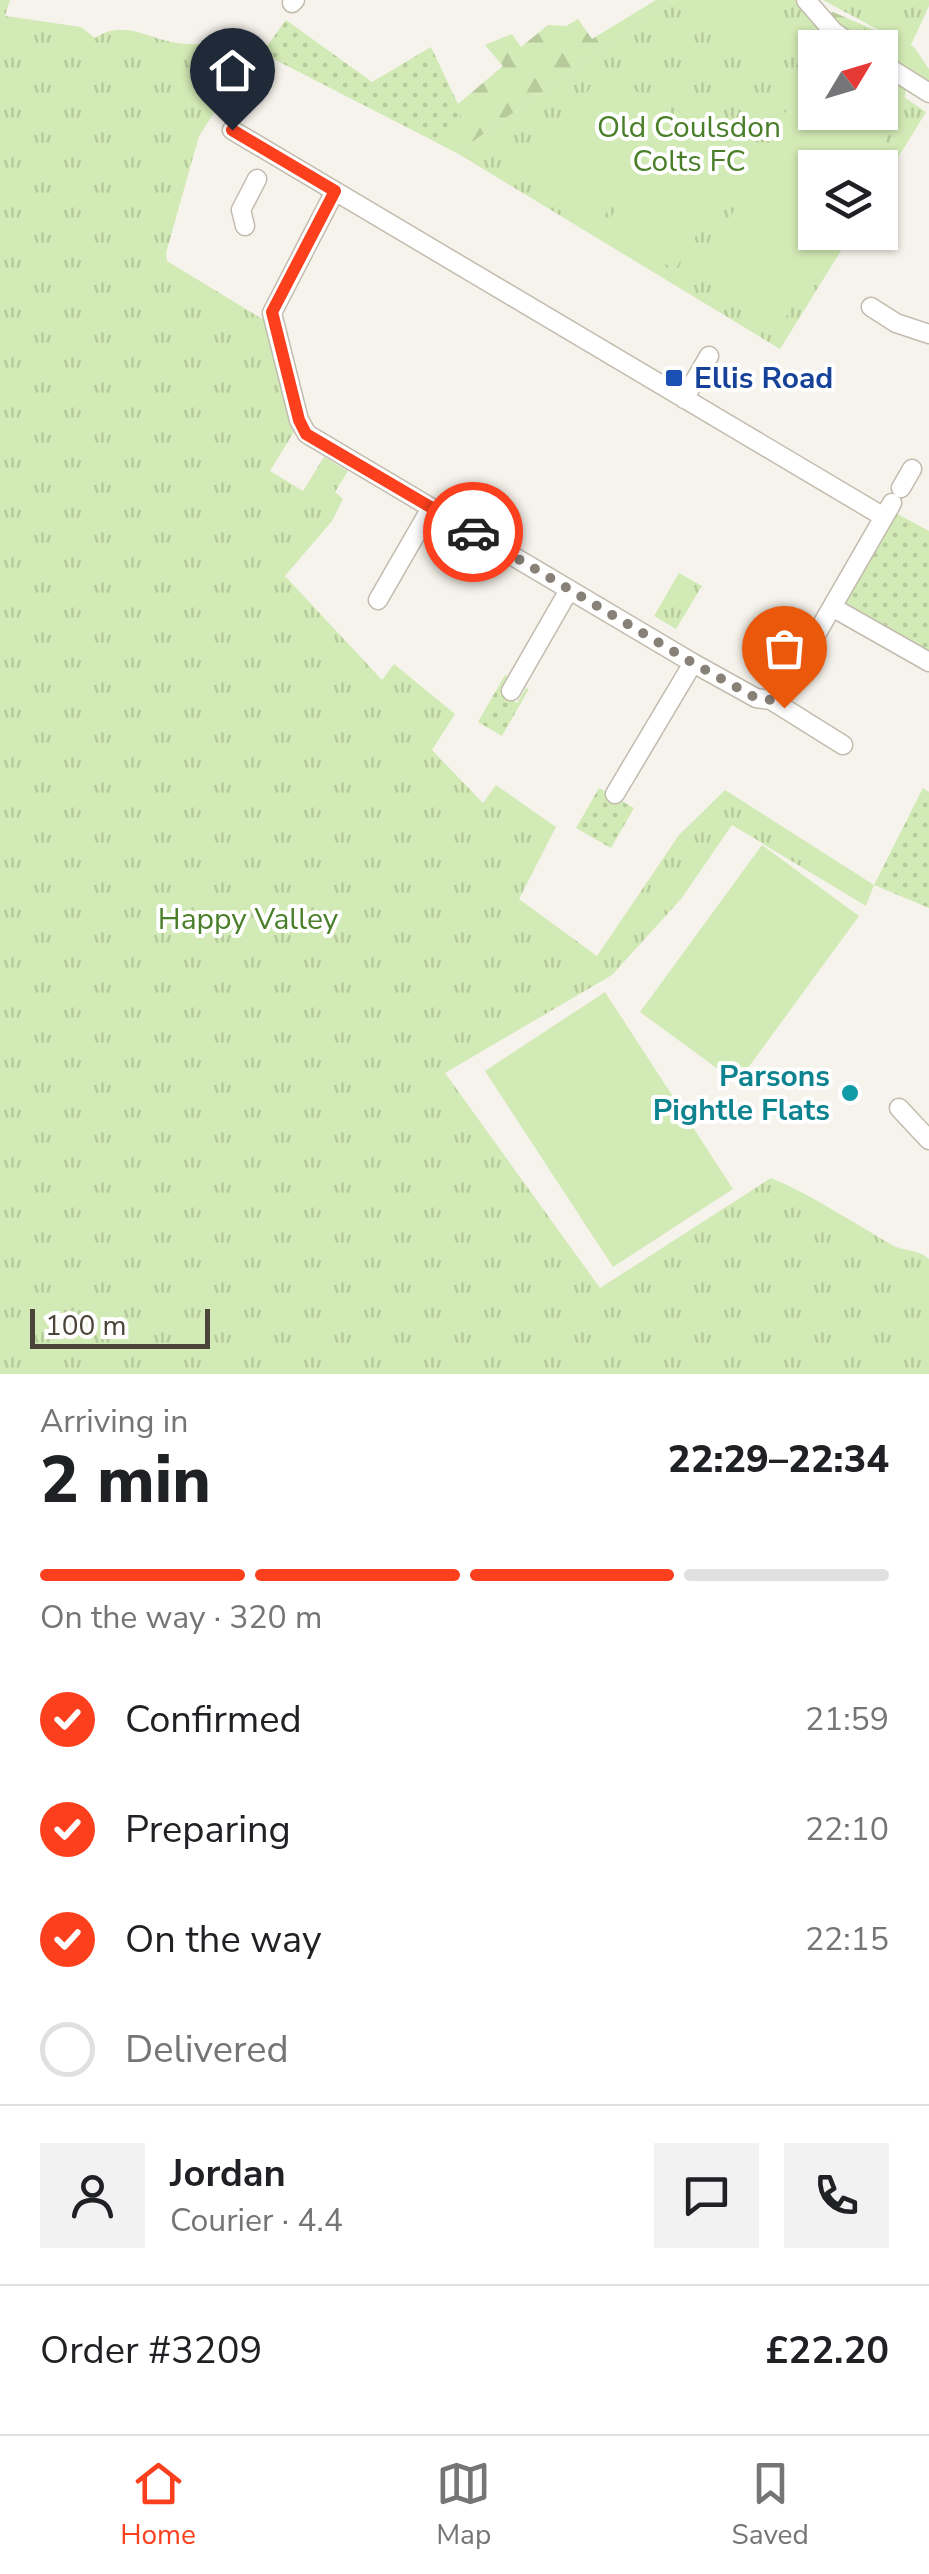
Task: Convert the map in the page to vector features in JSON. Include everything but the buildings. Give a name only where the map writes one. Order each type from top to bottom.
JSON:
[{"type":"street","points":[[806,0],[833,30]]},
{"type":"street","points":[[898,73],[929,93]]},
{"type":"street","points":[[232,130],[265,167],[335,191],[684,399],[891,505]]},
{"type":"street","points":[[244,226],[241,210],[265,167]]},
{"type":"street","points":[[335,191],[272,312],[306,434],[693,663],[756,698],[771,700],[843,746]]},
{"type":"street","points":[[871,307],[896,323],[929,334]]},
{"type":"street","points":[[684,399],[708,356]]},
{"type":"street","points":[[771,700],[784,692],[912,469]]},
{"type":"street","points":[[378,600],[431,508]]},
{"type":"street","points":[[511,691],[569,590]]},
{"type":"street","points":[[832,607],[929,662]]},
{"type":"street","points":[[615,794],[693,663]]},
{"type":"street","points":[[899,1108],[929,1140]]},
{"type":"green space","name":"Happy Valley","points":[[0,0],[10,0],[5,16],[81,27],[95,38],[118,30],[185,44],[240,37],[256,49],[199,136],[167,261],[267,322],[295,430],[270,471],[303,491],[324,457],[348,471],[335,492],[343,499],[332,521],[285,576],[382,680],[394,664],[455,714],[432,750],[483,803],[496,785],[556,827],[519,899],[597,956],[679,835],[725,790],[874,885],[866,906],[732,825],[681,899],[612,975],[445,1073],[600,1288],[771,1178],[892,1245],[929,1259],[929,1374],[0,1374]]},
{"type":"green space","points":[[656,0],[671,0],[457,153],[438,143],[461,124],[458,104],[503,66],[485,45],[512,34],[521,47],[548,25],[566,26],[578,19],[592,39]]},
{"type":"green space","name":"Old Coulsdon Colts FC","points":[[671,0],[793,0],[821,30],[798,30],[798,130],[898,130],[898,93],[926,112],[898,158],[898,150],[798,150],[798,250],[841,250],[780,349],[457,153]]},
{"type":"green space","points":[[723,0],[747,0],[786,27],[761,63],[706,25]]},
{"type":"green space","points":[[778,0],[808,0],[818,16],[833,12],[875,30],[816,30]]},
{"type":"green space","points":[[823,0],[929,0],[910,47],[898,41],[898,30],[879,30]]},
{"type":"green space","points":[[286,20],[372,82],[431,47],[475,140],[457,153],[262,53]]},
{"type":"green space","points":[[898,40],[914,47],[929,69],[929,84],[906,85],[905,98],[898,93]]},
{"type":"green space","points":[[602,69],[670,113],[599,224],[531,180]]},
{"type":"green space","points":[[798,92],[798,130],[882,130],[889,134],[879,150],[809,150],[775,129]]},
{"type":"green space","points":[[681,102],[751,145],[675,270],[605,227]]},
{"type":"green space","points":[[778,138],[798,150],[798,250],[828,250],[780,327],[695,275]]},
{"type":"green space","points":[[894,512],[929,531],[929,655],[845,605],[843,600]]},
{"type":"green space","points":[[679,573],[702,586],[676,629],[654,616]]},
{"type":"green space","points":[[505,675],[509,677],[500,694],[517,703],[529,689],[502,736],[478,722]]},
{"type":"green space","points":[[599,788],[634,808],[611,848],[576,828]]},
{"type":"green space","points":[[923,788],[929,792],[929,908],[874,885]]},
{"type":"green space","points":[[762,845],[859,916],[737,1083],[640,1012]]},
{"type":"green space","points":[[605,992],[733,1189],[613,1267],[485,1071]]},
{"type":"way so far","points":[[473,532],[693,663],[756,698],[771,700],[784,708]]},
{"type":"place","name":"Ellis Road","points":[[674,378]]},
{"type":"place","name":"Parsons Pightle Flats","points":[[850,1093]]},
{"type":"route","points":[[232,130],[335,191],[272,312],[306,434],[473,532]]}]
